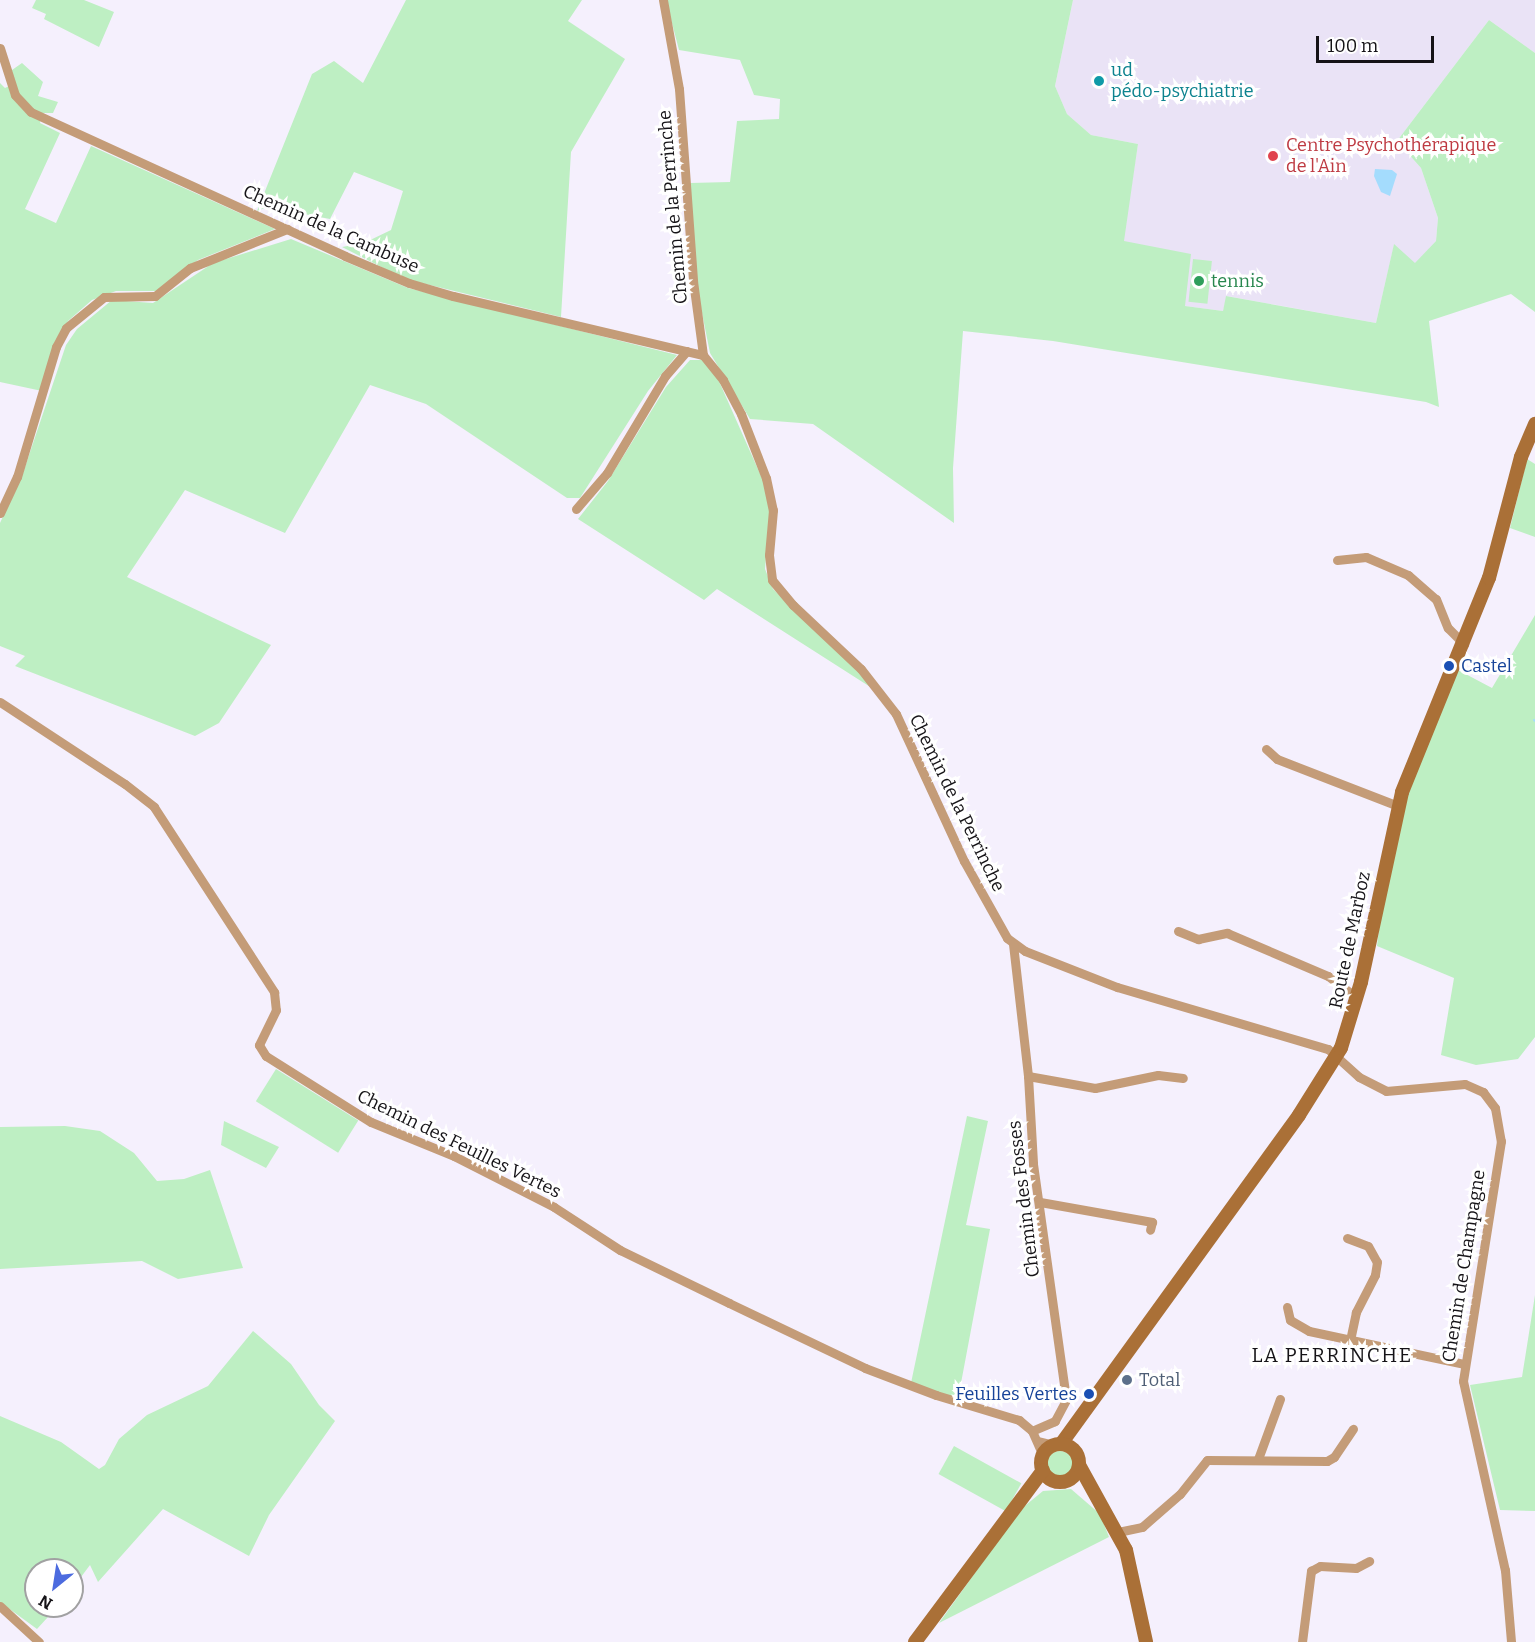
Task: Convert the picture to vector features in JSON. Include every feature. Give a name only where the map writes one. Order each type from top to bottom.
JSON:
[{"type":"main road","name":"Route de Marboz","points":[[1058,1445],[1088,1408],[1299,1115],[1337,1055],[1357,998],[1398,806],[1418,748],[1490,578],[1521,457],[1535,424]]},
{"type":"main road","name":"Route de Marboz","points":[[1075,1451],[1088,1408]]},
{"type":"main road","points":[[1115,1527],[1088,1493],[1053,1477],[1043,1456],[1058,1445],[1075,1451],[1079,1465],[1115,1527],[1132,1571],[1146,1642]]},
{"type":"main road","points":[[915,1642],[1007,1515],[1053,1477],[1074,1475],[1079,1465]]},
{"type":"street","name":"Chemin de la Perrinche","points":[[663,0],[679,88],[693,281],[703,354],[723,380],[741,414],[766,478],[773,510],[769,555],[772,580],[793,605],[861,669],[896,714],[964,861],[1013,945]]},
{"type":"street","name":"Chemin de la Cambuse","points":[[0,48],[15,95],[31,112],[409,283],[703,354]]},
{"type":"street","points":[[0,513],[17,477],[56,347],[66,328],[104,297],[155,296],[190,268],[287,229]]},
{"type":"street","points":[[576,509],[607,473],[665,376],[687,351]]},
{"type":"street","points":[[1337,560],[1366,557],[1408,575],[1436,599],[1448,628],[1464,644]]},
{"type":"street","name":"Chemin des Feuilles Vertes","points":[[0,702],[125,784],[154,807],[274,992],[276,1010],[260,1040],[266,1056],[371,1122],[454,1156],[554,1207],[620,1250],[865,1368],[936,1395],[1012,1417],[1032,1431],[1038,1441]]},
{"type":"street","points":[[1266,749],[1277,759],[1398,806]]},
{"type":"street","points":[[1178,931],[1198,939],[1227,933],[1328,976],[1357,998]]},
{"type":"street","points":[[1013,945],[1144,996],[1316,1044],[1337,1055]]},
{"type":"street","name":"Chemin des Fosses","points":[[1013,945],[1028,1076],[1033,1164],[1066,1400],[1055,1421],[1032,1431]]},
{"type":"street","name":"Chemin de Champagne","points":[[1337,1055],[1359,1077],[1386,1091],[1465,1084],[1482,1092],[1495,1108],[1501,1141],[1464,1364],[1465,1391],[1505,1570],[1511,1642]]},
{"type":"street","points":[[1028,1076],[1095,1088],[1158,1075],[1183,1078]]},
{"type":"street","points":[[1040,1202],[1152,1222],[1150,1230]]},
{"type":"street","points":[[1347,1238],[1368,1246],[1377,1262],[1375,1275],[1356,1312],[1350,1341]]},
{"type":"street","points":[[1287,1307],[1290,1320],[1302,1328],[1350,1341],[1464,1364]]},
{"type":"street","points":[[1258,1459],[1281,1399]]},
{"type":"street","points":[[1115,1527],[1142,1527],[1180,1494],[1207,1460],[1332,1460],[1353,1430]]},
{"type":"street","points":[[1043,1456],[1038,1441],[1058,1445]]},
{"type":"street","points":[[1302,1642],[1311,1571],[1320,1566],[1356,1568],[1369,1561]]},
{"type":"street","points":[[0,1606],[39,1642]]},
{"type":"shaded area","name":"Centre Psychothérapique de l'Ain","points":[[1073,0],[1535,0],[1535,53],[1489,20],[1397,141],[1421,168],[1438,218],[1436,241],[1415,264],[1394,245],[1376,323],[1227,296],[1223,311],[1185,306],[1123,241],[1138,144],[1091,135],[1067,114],[1055,86]]},
{"type":"green space","points":[[36,0],[84,0],[114,12],[99,47],[44,19],[46,14],[32,8]]},
{"type":"green space","points":[[406,0],[582,0],[568,21],[625,59],[571,152],[561,317],[405,279],[342,247],[364,243],[391,230],[403,191],[354,172],[330,219],[267,207],[257,211],[312,74],[334,61],[363,83]]},
{"type":"green space","points":[[666,0],[1073,0],[1055,86],[1067,114],[1091,135],[1138,144],[1124,241],[1191,254],[1185,306],[1223,311],[1226,296],[1376,323],[1394,244],[1415,263],[1436,241],[1438,218],[1421,168],[1397,141],[1489,20],[1535,53],[1535,312],[1511,294],[1429,321],[1439,407],[1426,402],[1053,341],[963,331],[953,468],[954,523],[813,424],[750,419],[710,353],[697,288],[690,183],[730,182],[737,121],[779,119],[780,99],[754,95],[740,60],[679,50]]},
{"type":"green space","points":[[22,63],[43,82],[38,96],[58,102],[53,113],[42,113],[40,123],[60,133],[25,209],[56,223],[91,146],[275,229],[198,260],[156,291],[116,291],[92,300],[68,321],[42,391],[0,382],[0,83],[5,88],[13,84],[12,70]]},
{"type":"green space","points":[[291,239],[408,288],[677,355],[648,391],[580,498],[567,498],[426,404],[370,385],[285,533],[185,490],[127,577],[271,645],[219,723],[195,736],[15,666],[25,656],[0,646],[0,523],[23,473],[66,345],[77,329],[112,300],[153,303],[213,263]]},
{"type":"green space","name":"tennis","points":[[1193,259],[1212,261],[1207,304],[1189,302]]},
{"type":"green space","points":[[690,360],[703,360],[718,379],[765,485],[770,511],[765,569],[773,589],[845,656],[875,690],[717,589],[704,600],[578,519],[608,481],[666,387]]},
{"type":"green space","points":[[1527,459],[1535,464],[1535,537],[1510,528]]},
{"type":"green space","points":[[1535,615],[1535,1037],[1518,1059],[1476,1065],[1441,1055],[1454,978],[1377,946],[1382,904],[1409,788],[1458,670],[1492,688]]},
{"type":"green space","points":[[276,1069],[358,1120],[338,1153],[256,1101]]},
{"type":"green space","points":[[967,1116],[988,1121],[966,1225],[990,1229],[958,1399],[911,1383]]},
{"type":"green space","points":[[224,1121],[279,1147],[266,1168],[221,1145]]},
{"type":"green space","points":[[65,1126],[100,1131],[134,1153],[157,1181],[184,1179],[210,1170],[243,1268],[178,1279],[142,1261],[0,1269],[0,1127]]},
{"type":"green space","points":[[1535,1295],[1535,1511],[1500,1510],[1470,1385],[1522,1377]]},
{"type":"green space","points":[[253,1331],[291,1364],[319,1405],[335,1421],[269,1515],[249,1556],[163,1509],[98,1582],[90,1565],[84,1573],[84,1558],[24,1558],[24,1618],[47,1618],[37,1629],[0,1602],[0,1416],[61,1442],[99,1469],[105,1465],[119,1439],[147,1415],[208,1386]]},
{"type":"green space","points":[[954,1446],[1021,1483],[1006,1511],[938,1474]]},
{"type":"green space","points":[[1060,1451],[1069,1455],[1073,1464],[1069,1473],[1060,1477],[1051,1473],[1047,1464],[1051,1455]]},
{"type":"green space","points":[[1071,1489],[1100,1514],[1109,1537],[939,1623],[1021,1509],[1043,1491]]},
{"type":"water","points":[[1375,169],[1392,170],[1397,174],[1390,196],[1381,192],[1374,176]]},
{"type":"place","name":"ud pédo-psychiatrie","points":[[1099,81]]},
{"type":"place","name":"Centre Psychothérapique de l'Ain","points":[[1273,156]]},
{"type":"place","name":"tennis","points":[[1199,281]]},
{"type":"place","name":"Castel","points":[[1449,666]]},
{"type":"place","name":"Total","points":[[1127,1380]]},
{"type":"place","name":"Feuilles Vertes","points":[[1089,1394]]},
{"type":"district","name":"LA PERRINCHE","points":[[1332,1355]]}]
